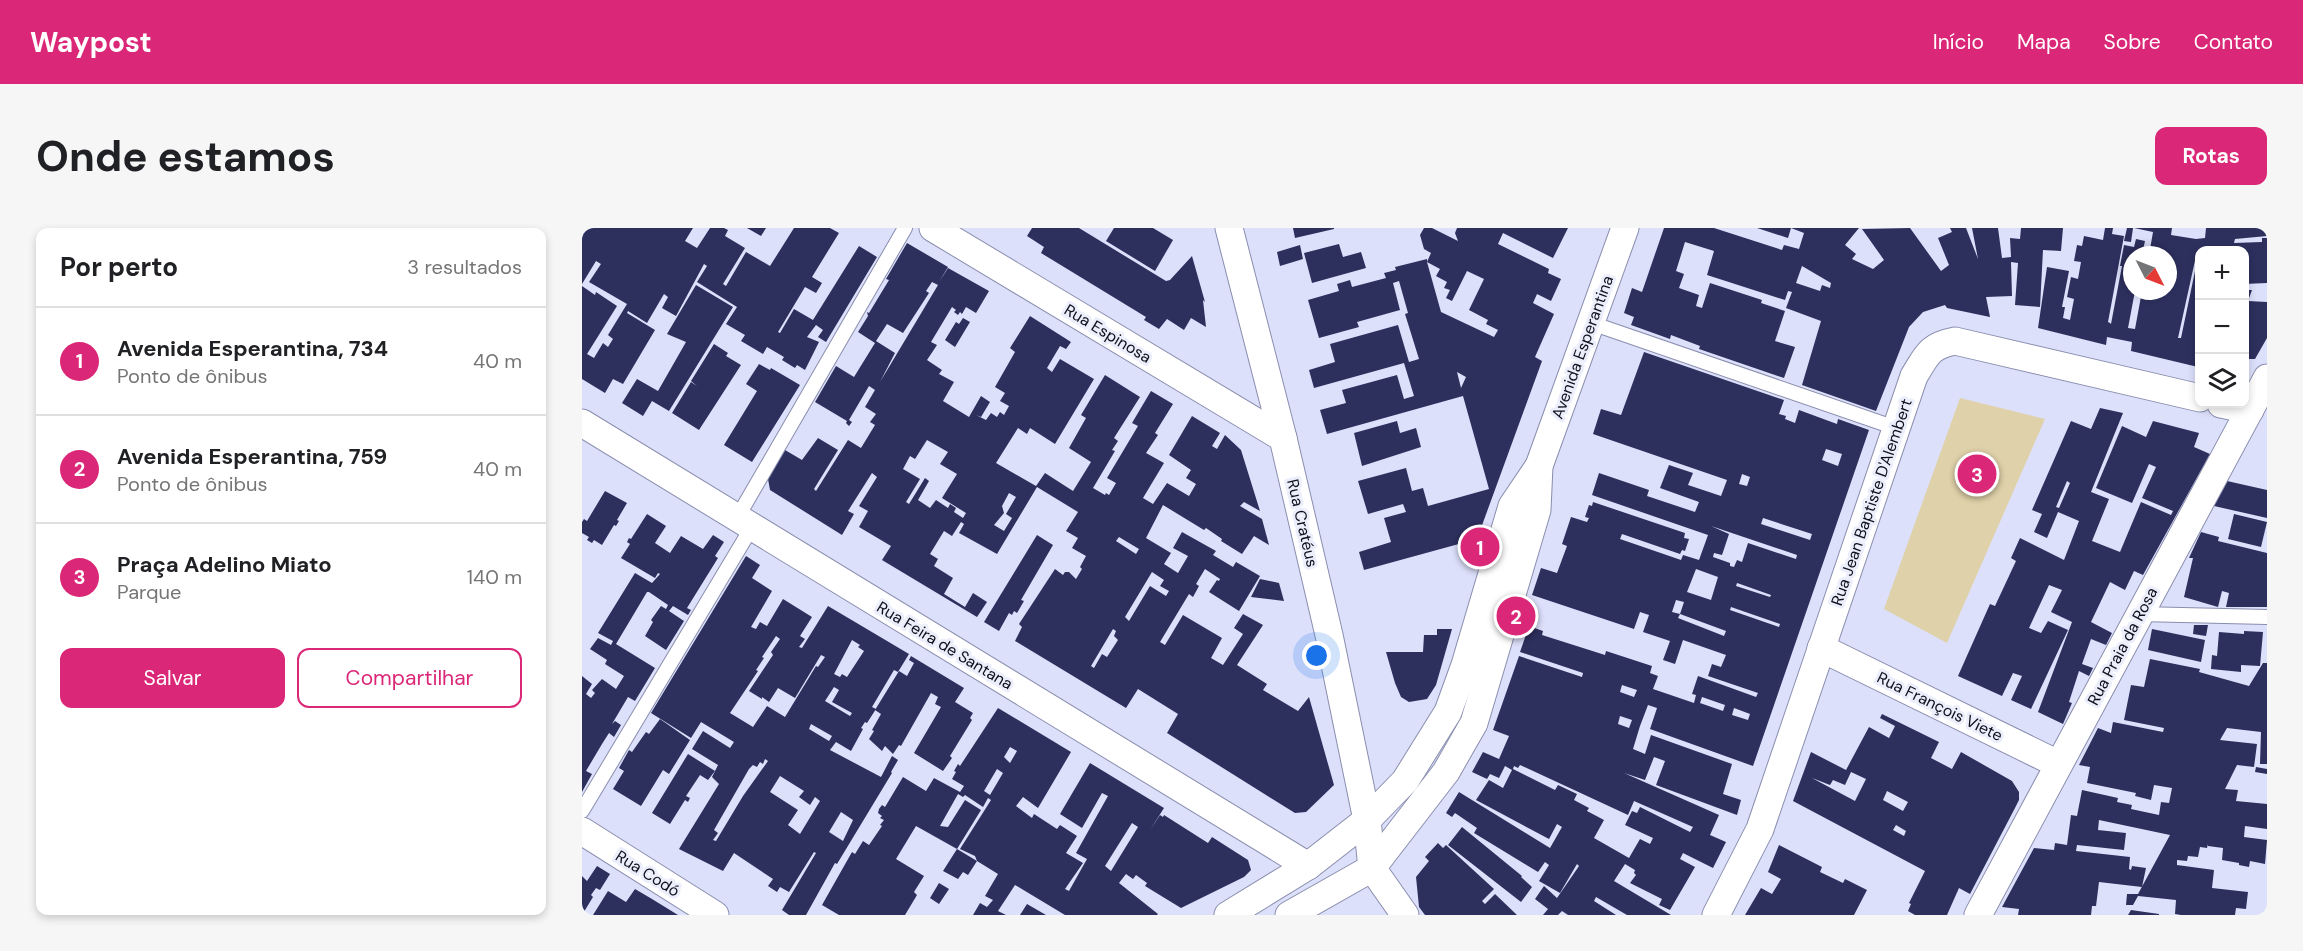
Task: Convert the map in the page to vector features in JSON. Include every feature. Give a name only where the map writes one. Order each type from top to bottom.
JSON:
[{"type":"street","name":"Rua Espinosa","points":[[933,228],[1283,438]]},
{"type":"street","name":"Rua Cratéus","points":[[1229,228],[1283,438],[1329,635],[1367,820],[1372,868]]},
{"type":"street","name":"Avenida Esperantina","points":[[1228,915],[1308,866],[1367,820],[1405,781],[1448,712],[1468,654],[1512,506],[1539,466],[1625,228]]},
{"type":"street","name":"Rua Jean Baptiste D'Alembert","points":[[1716,915],[1760,829],[1914,376],[1928,353],[1938,345],[1955,341],[2195,397]]},
{"type":"street","name":"Rua Praia da Rosa","points":[[1978,915],[2267,378]]},
{"type":"street","points":[[2240,408],[2250,410]]},
{"type":"street","name":"Rua Feira de Santana","points":[[582,423],[1308,866]]},
{"type":"street","name":"Avenida Esperantina","points":[[1288,915],[1372,868],[1446,772],[1474,723],[1537,510],[1539,466]]},
{"type":"street","name":"Rua François Viete","points":[[1821,648],[2058,764]]},
{"type":"street","name":"Rua Codó","points":[[582,831],[715,915]]},
{"type":"street","points":[[1372,868],[1405,915]]},
{"type":"lane","points":[[582,811],[745,522],[904,228]]},
{"type":"lane","points":[[1591,323],[1896,428]]},
{"type":"lane","points":[[2139,614],[2267,617]]},
{"type":"shaded area","points":[[1960,398],[2045,419],[1947,643],[1884,609]]},
{"type":"building","points":[[582,228],[693,228],[685,241],[697,248],[710,228],[724,228],[728,230],[725,236],[745,248],[723,284],[726,286],[746,252],[770,266],[794,228],[830,228],[839,233],[812,277],[822,283],[816,293],[805,287],[778,332],[780,333],[794,309],[813,320],[859,246],[877,257],[826,342],[818,337],[823,330],[816,325],[807,337],[819,342],[805,370],[797,365],[795,368],[782,360],[784,357],[767,347],[763,354],[741,341],[745,335],[726,324],[737,307],[697,282],[707,266],[704,264],[676,316],[662,308],[668,297],[664,294],[647,323],[628,311],[627,313],[655,330],[623,384],[613,379],[605,393],[582,379],[582,286],[617,306],[587,354],[594,358],[603,343],[608,347],[613,339],[608,335],[627,304],[589,282],[601,264],[596,261],[582,284]]},
{"type":"building","points":[[747,228],[766,228],[761,236]]},
{"type":"building","points":[[1032,228],[1079,228],[1166,281],[1170,280],[1192,256],[1205,302],[1203,300],[1206,327],[1191,318],[1184,330],[1167,319],[1159,329],[1144,320],[1146,317],[1041,253],[1044,247],[1027,236]]},
{"type":"building","points":[[1114,228],[1153,228],[1173,240],[1155,271],[1106,241]]},
{"type":"building","points":[[1293,228],[1334,228],[1334,229],[1295,238]]},
{"type":"building","points":[[1424,228],[1432,228],[1458,241],[1455,233],[1457,228],[1568,228],[1553,258],[1503,233],[1498,244],[1549,269],[1548,273],[1561,279],[1551,301],[1537,294],[1533,303],[1554,314],[1535,357],[1542,361],[1477,539],[1364,570],[1359,552],[1391,542],[1384,518],[1406,512],[1403,504],[1368,514],[1358,481],[1406,468],[1412,491],[1423,488],[1428,506],[1489,489],[1463,396],[1327,434],[1320,410],[1346,403],[1342,390],[1397,375],[1404,399],[1414,396],[1404,363],[1314,388],[1309,370],[1335,362],[1330,344],[1398,325],[1409,362],[1419,359],[1405,314],[1408,313],[1399,281],[1393,283],[1400,310],[1357,322],[1359,327],[1319,338],[1308,300],[1339,291],[1337,284],[1350,280],[1352,287],[1386,278],[1384,273],[1396,270],[1395,267],[1427,259],[1427,262],[1431,253],[1424,249],[1420,235]],"holes":[[[1427,262],[1440,269],[1436,276],[1447,282],[1444,288],[1450,290],[1446,298],[1452,301],[1467,271],[1484,279],[1469,310],[1488,320],[1486,324],[1498,330],[1494,337],[1441,312]],[[1457,372],[1466,377],[1461,388]]]},
{"type":"building","points":[[1664,228],[1714,228],[1782,250],[1784,245],[1799,249],[1804,233],[1791,228],[1859,228],[1845,245],[1856,254],[1852,259],[1873,269],[1884,260],[1862,229],[1910,228],[1941,271],[1949,265],[1938,238],[1952,232],[1950,228],[1966,228],[1978,259],[1972,228],[1998,228],[2002,258],[2011,257],[2010,238],[2020,239],[2021,228],[2063,228],[2061,251],[2043,250],[2040,307],[2015,305],[2018,263],[2011,262],[2012,296],[1986,297],[1990,317],[1947,308],[1945,305],[1923,312],[1909,327],[1876,411],[1802,385],[1821,321],[1786,308],[1792,292],[1788,291],[1785,300],[1707,275],[1714,251],[1685,242],[1676,271],[1684,274],[1679,288],[1699,295],[1696,306],[1702,308],[1710,283],[1762,300],[1761,303],[1785,311],[1775,341],[1795,347],[1784,378],[1699,349],[1700,346],[1671,335],[1670,339],[1631,325],[1634,317],[1624,313],[1632,288],[1642,292]],"holes":[[[1802,266],[1831,283],[1830,288],[1822,285],[1820,291],[1796,283]]]},
{"type":"building","points":[[1757,228],[1791,228],[1788,238]]},
{"type":"building","points":[[2105,228],[2113,228],[2112,234],[2124,236],[2108,322],[2111,324],[2123,250],[2123,300],[2133,300],[2128,328],[2135,329],[2140,300],[2177,300],[2177,246],[2151,246],[2153,232],[2134,228],[2172,228],[2171,235],[2196,239],[2205,238],[2206,228],[2267,228],[2267,236],[2235,239],[2234,243],[2262,242],[2262,238],[2267,238],[2267,283],[2249,284],[2249,246],[2195,246],[2195,261],[2178,338],[2181,338],[2195,271],[2195,366],[2131,351],[2132,342],[2107,337],[2106,345],[2038,328],[2047,267],[2069,271],[2062,307],[2065,307],[2063,318],[2070,320],[2074,299],[2067,297],[2071,277],[2078,279],[2081,262],[2074,261],[2077,245],[2082,246],[2084,236],[2103,240]]},
{"type":"building","points":[[2127,228],[2133,228],[2131,242],[2124,241]]},
{"type":"building","points":[[2136,239],[2145,241],[2144,246],[2134,246]]},
{"type":"building","points":[[907,243],[948,267],[939,282],[948,268],[989,291],[976,313],[966,307],[962,314],[960,312],[958,315],[952,307],[931,342],[937,345],[927,360],[942,370],[939,374],[954,382],[943,401],[969,417],[981,396],[990,402],[981,417],[976,415],[986,420],[991,413],[997,417],[1000,412],[1004,415],[1009,406],[1000,401],[1005,393],[995,387],[1015,352],[1010,348],[1030,316],[1071,342],[1066,349],[1060,346],[1047,368],[1052,372],[1060,359],[1094,379],[1055,444],[1030,428],[1027,434],[1018,428],[996,463],[1036,486],[1045,473],[1073,491],[1091,462],[1069,448],[1086,418],[1081,415],[1105,375],[1140,397],[1114,438],[1118,441],[1112,450],[1115,451],[1093,488],[1105,495],[1106,493],[1109,495],[1116,483],[1107,478],[1138,426],[1132,423],[1151,391],[1173,404],[1155,433],[1158,435],[1146,453],[1164,463],[1143,498],[1153,504],[1167,483],[1189,496],[1196,484],[1186,478],[1191,470],[1169,455],[1192,416],[1220,433],[1212,446],[1217,449],[1225,435],[1241,450],[1260,511],[1244,502],[1240,506],[1262,519],[1269,545],[1254,536],[1242,554],[1206,528],[1204,530],[1163,505],[1146,538],[1171,553],[1164,564],[1178,573],[1188,556],[1173,548],[1182,532],[1216,551],[1213,555],[1233,567],[1236,562],[1260,576],[1239,611],[1209,592],[1220,579],[1205,569],[1196,584],[1199,586],[1193,597],[1189,594],[1160,642],[1165,645],[1183,615],[1222,638],[1211,658],[1223,665],[1243,634],[1234,628],[1243,614],[1263,625],[1237,665],[1267,684],[1263,690],[1298,711],[1309,697],[1334,785],[1306,812],[1295,813],[1167,733],[1178,714],[1138,689],[1126,708],[1015,641],[1022,627],[1019,624],[1055,569],[1063,575],[1069,572],[1076,579],[1086,556],[1072,548],[1078,538],[1066,531],[1078,512],[1037,487],[997,554],[959,533],[964,524],[961,522],[952,536],[944,531],[930,554],[938,559],[934,566],[953,578],[944,594],[965,607],[973,593],[987,602],[977,617],[882,560],[891,546],[859,527],[868,511],[859,506],[877,477],[872,473],[848,511],[854,514],[842,535],[770,490],[768,479],[785,450],[802,460],[818,438],[838,450],[814,489],[816,491],[848,440],[861,448],[875,425],[870,422],[876,414],[865,407],[875,390],[869,386],[849,420],[852,422],[849,426],[847,421],[815,402],[836,366],[854,377],[875,343],[858,332],[868,316],[867,312],[869,313],[889,280],[886,279]],"holes":[[[932,282],[938,285],[880,382],[895,353],[876,341],[887,324],[903,333],[929,293],[926,291]],[[927,440],[948,452],[940,464],[957,474],[942,498],[966,513],[963,518],[954,512],[956,508],[950,504],[948,508],[936,500],[930,508],[918,500],[929,481],[925,478],[909,504],[906,502],[920,479],[903,469],[910,456],[915,459]],[[1009,493],[1016,497],[1006,514],[1012,518],[1004,531],[994,525],[1004,513],[1002,506]],[[1119,537],[1139,549],[1136,554],[1116,541]],[[1152,572],[1164,580],[1160,586],[1169,591],[1166,596],[1150,586],[1129,621],[1125,617]],[[1113,629],[1116,631],[1114,636],[1118,640],[1107,657],[1102,654],[1094,668],[1091,666]]]},
{"type":"building","points":[[1339,244],[1343,257],[1361,252],[1366,268],[1312,283],[1304,253]]},
{"type":"building","points":[[1300,245],[1303,259],[1280,266],[1277,252]]},
{"type":"building","points":[[696,285],[733,307],[669,411],[652,401],[643,416],[622,403],[637,379],[658,391],[686,342],[667,334]]},
{"type":"building","points":[[2249,301],[2267,302],[2267,338],[2255,359],[2249,359]]},
{"type":"building","points":[[963,318],[970,322],[955,347],[945,340],[956,322],[959,324]]},
{"type":"building","points":[[714,344],[728,353],[726,356],[741,365],[699,430],[672,413],[691,382],[697,386],[691,381]]},
{"type":"building","points":[[1644,352],[1784,400],[1779,414],[1795,423],[1799,410],[1837,424],[1838,419],[1869,430],[1753,766],[1650,729],[1657,708],[1648,705],[1640,726],[1633,749],[1645,754],[1651,735],[1732,764],[1723,794],[1741,800],[1737,815],[1656,785],[1665,761],[1654,757],[1645,780],[1624,773],[1719,815],[1710,835],[1726,842],[1713,868],[1683,853],[1680,859],[1695,867],[1670,910],[1659,905],[1662,899],[1630,883],[1636,875],[1635,870],[1625,864],[1614,881],[1671,915],[1627,915],[1596,897],[1594,901],[1616,915],[1568,915],[1562,911],[1558,915],[1543,915],[1548,909],[1535,899],[1544,886],[1557,898],[1579,866],[1577,864],[1560,893],[1539,881],[1549,865],[1545,862],[1538,872],[1474,833],[1477,828],[1455,813],[1452,817],[1446,813],[1459,792],[1550,848],[1562,827],[1557,824],[1549,839],[1476,800],[1489,780],[1503,788],[1512,770],[1505,766],[1499,778],[1490,774],[1487,779],[1472,772],[1483,752],[1499,759],[1509,736],[1493,730],[1519,656],[1582,677],[1583,673],[1520,652],[1529,626],[1543,631],[1542,635],[1605,655],[1606,651],[1652,666],[1650,673],[1658,676],[1653,689],[1694,703],[1696,695],[1692,694],[1698,676],[1756,697],[1758,693],[1708,676],[1712,664],[1721,667],[1726,655],[1683,640],[1675,664],[1663,660],[1670,641],[1643,632],[1649,615],[1640,612],[1634,629],[1532,595],[1541,568],[1557,573],[1567,546],[1562,544],[1571,517],[1587,522],[1589,518],[1585,517],[1589,505],[1592,506],[1593,502],[1685,533],[1684,538],[1689,539],[1685,551],[1682,550],[1680,554],[1622,534],[1620,539],[1681,560],[1683,555],[1699,560],[1708,535],[1592,495],[1599,473],[1649,490],[1647,496],[1695,512],[1699,502],[1660,488],[1669,465],[1693,473],[1688,485],[1721,496],[1727,480],[1593,434],[1601,409],[1621,415]],"holes":[[[1826,449],[1842,454],[1838,466],[1822,460]],[[1742,474],[1750,477],[1747,486],[1739,484]],[[1763,518],[1812,534],[1810,540],[1761,524]],[[1711,526],[1797,555],[1796,559],[1748,543],[1742,562],[1737,560],[1734,567],[1730,566],[1730,563],[1713,557],[1714,553],[1722,555],[1729,534]],[[1696,569],[1718,577],[1711,600],[1687,592]],[[1737,583],[1771,595],[1770,597],[1736,586]],[[1676,600],[1684,602],[1680,614],[1672,612]],[[1731,607],[1780,624],[1779,627],[1730,610]],[[1680,614],[1726,631],[1724,636],[1678,618]],[[1622,685],[1637,690],[1634,697],[1620,692]],[[1702,697],[1725,705],[1723,711],[1700,703]],[[1734,708],[1750,714],[1748,720],[1732,715]],[[1620,716],[1632,720],[1629,728],[1618,724]],[[1520,765],[1628,815],[1634,801],[1693,827],[1690,832],[1640,807],[1637,813],[1632,811],[1625,825],[1653,838],[1650,844],[1640,839],[1629,858],[1594,838],[1604,820],[1587,811],[1589,808],[1574,800],[1577,794],[1558,785],[1555,790],[1513,769],[1514,766],[1518,768]]]},
{"type":"building","points":[[759,364],[770,370],[771,368],[800,385],[752,462],[724,445],[757,391],[746,384]]},
{"type":"building","points":[[2100,408],[2123,413],[2091,492],[2109,499],[2092,541],[2120,552],[2141,502],[2171,515],[2173,511],[2142,498],[2156,467],[2149,464],[2132,503],[2096,488],[2122,426],[2146,437],[2153,421],[2199,433],[2194,447],[2210,454],[2143,575],[2134,571],[2125,590],[2110,582],[2091,622],[2112,633],[2106,645],[2091,639],[2082,664],[2093,668],[2089,676],[2079,671],[2069,702],[2072,703],[2063,724],[2038,712],[2072,622],[2051,612],[2062,590],[2049,585],[2029,628],[2041,633],[2048,621],[2068,630],[2031,709],[2011,700],[2022,676],[2013,673],[2002,696],[1958,676],[1990,604],[1995,606],[2016,561],[2011,558],[2020,538],[2064,560],[2079,521],[2058,512],[2047,538],[2034,532],[2042,514],[2032,510],[2071,421],[2091,429]],"holes":[[[2067,481],[2070,483],[2059,508],[2056,507]]]},
{"type":"building","points":[[1397,421],[1400,433],[1416,428],[1421,447],[1362,466],[1354,433]]},
{"type":"building","points":[[2227,481],[2267,490],[2267,518],[2214,506]]},
{"type":"building","points":[[605,491],[627,503],[617,520],[619,521],[602,545],[594,540],[592,543],[587,540],[589,537],[582,533],[582,522],[584,519],[587,521]]},
{"type":"building","points":[[647,514],[666,526],[655,543],[670,553],[681,536],[703,549],[713,535],[724,542],[715,556],[718,558],[687,608],[691,610],[688,615],[673,606],[669,611],[684,621],[666,650],[645,636],[653,622],[651,620],[661,606],[666,609],[668,605],[649,592],[616,644],[655,668],[635,701],[628,697],[612,724],[615,721],[621,725],[614,737],[609,733],[586,771],[592,774],[582,792],[582,676],[592,684],[586,694],[591,698],[595,693],[592,690],[602,679],[616,689],[624,676],[605,664],[607,660],[590,649],[598,638],[611,645],[613,641],[598,633],[635,573],[652,583],[660,574],[658,573],[655,578],[621,558],[630,544],[627,542],[629,538],[631,539]]},
{"type":"building","points":[[2234,514],[2267,522],[2261,547],[2228,539]]},
{"type":"building","points":[[2201,532],[2219,537],[2218,541],[2267,553],[2267,607],[2226,607],[2229,593],[2222,591],[2218,607],[2184,597],[2193,558],[2189,558]]},
{"type":"building","points":[[1037,535],[1053,545],[1021,600],[1024,601],[1017,613],[1014,611],[1012,615],[1009,613],[999,631],[984,622]]},
{"type":"building","points":[[746,556],[760,565],[752,578],[772,591],[751,627],[756,629],[760,622],[767,626],[783,599],[812,617],[800,636],[805,639],[799,647],[802,648],[828,606],[909,654],[898,672],[894,670],[872,707],[876,709],[861,728],[863,729],[851,751],[836,742],[830,750],[881,777],[892,756],[898,760],[806,915],[789,915],[782,910],[816,853],[814,852],[789,892],[780,887],[777,892],[768,886],[773,879],[734,853],[723,871],[679,849],[719,784],[712,777],[718,765],[692,749],[703,731],[730,748],[734,742],[701,722],[691,738],[651,713]],"holes":[[[776,636],[780,639],[771,652],[773,655],[749,691],[769,702],[778,688],[795,698],[821,655],[825,657],[818,667],[816,666],[785,717],[767,706],[753,727],[730,713],[764,658],[762,657]],[[852,640],[860,645],[858,647],[864,651],[847,677],[834,674]],[[834,687],[839,690],[832,702],[852,713],[850,716],[825,701]],[[811,724],[832,736],[829,741],[809,729]],[[765,759],[768,761],[743,796],[716,841],[713,840],[718,833],[714,830],[749,769],[753,765],[757,767],[760,762],[763,764]],[[780,776],[804,791],[799,797],[810,805],[815,797],[820,801],[800,834],[788,825],[798,810],[770,792]],[[841,812],[853,820],[843,841],[829,832]]]},
{"type":"building","points":[[1260,579],[1279,583],[1284,601],[1251,597]]},
{"type":"building","points":[[2194,625],[2208,625],[2206,636],[2193,634]]},
{"type":"building","points":[[1437,629],[1452,629],[1436,685],[1427,699],[1409,702],[1401,697],[1386,652],[1423,652],[1424,635],[1437,635]]},
{"type":"building","points":[[2152,629],[2205,640],[2201,662],[2148,650]]},
{"type":"building","points":[[2244,631],[2263,632],[2260,666],[2241,665],[2241,672],[2211,669],[2212,655],[2217,656],[2219,632],[2244,634]]},
{"type":"building","points":[[911,656],[964,688],[955,702],[973,713],[970,718],[972,720],[943,771],[914,753],[941,707],[935,704],[938,697],[931,693],[901,746],[899,745],[893,754],[885,746],[882,751],[869,739],[881,714],[875,710],[899,671],[907,676],[914,663],[909,660]]},
{"type":"building","points":[[2150,659],[2200,669],[2199,672],[2249,686],[2263,663],[2267,663],[2267,764],[2260,764],[2261,732],[2227,728],[2220,740],[2257,744],[2254,767],[2237,765],[2225,789],[2238,790],[2236,801],[2267,804],[2267,829],[2245,826],[2244,837],[2267,840],[2265,864],[2250,861],[2249,867],[2222,860],[2223,848],[2208,846],[2208,844],[2207,848],[2200,847],[2198,857],[2188,856],[2187,861],[2177,860],[2177,865],[2214,870],[2212,888],[2248,892],[2246,909],[2236,908],[2235,915],[2181,915],[2175,914],[2176,900],[2138,896],[2133,905],[2126,905],[2127,894],[2138,894],[2142,887],[2099,882],[2096,906],[2092,906],[2091,915],[2018,915],[2019,909],[2002,907],[2034,848],[2054,850],[2055,843],[2067,845],[2071,815],[2077,816],[2082,790],[2118,798],[2117,802],[2132,805],[2131,809],[2159,815],[2161,802],[2169,803],[2172,788],[2154,785],[2151,800],[2135,796],[2136,793],[2087,783],[2090,767],[2079,765],[2098,728],[2111,733],[2113,722],[2163,732],[2164,728],[2124,720],[2131,685],[2144,687]],"holes":[[[2099,820],[2170,835],[2142,886],[2146,868],[2132,866],[2131,870],[2129,869],[2130,857],[2076,851],[2077,845],[2124,850],[2126,833],[2098,830]]]},
{"type":"building","points":[[998,708],[1071,752],[1038,808],[1023,797],[1016,806],[1032,818],[1034,814],[1057,829],[1060,825],[1077,836],[1066,853],[1083,863],[1065,889],[1069,891],[1087,859],[1076,853],[1108,796],[1102,793],[1082,828],[1060,814],[1090,763],[1164,808],[1150,830],[1160,815],[1163,817],[1164,815],[1208,843],[1212,837],[1248,860],[1251,870],[1244,877],[1181,908],[1145,886],[1147,883],[1136,875],[1133,879],[1126,874],[1119,883],[1157,915],[1065,915],[1015,885],[998,911],[1006,915],[973,915],[980,903],[987,907],[993,900],[985,896],[998,874],[977,861],[975,856],[960,849],[991,800],[988,798],[983,807],[965,795],[963,797],[958,794],[940,826],[948,827],[965,800],[981,810],[957,849],[916,826],[896,859],[924,876],[914,892],[917,895],[905,915],[839,915],[822,905],[852,852],[855,854],[863,841],[869,845],[882,826],[880,825],[884,820],[880,818],[882,816],[878,813],[879,809],[882,805],[885,807],[903,777],[926,791],[934,778],[960,792],[964,786],[952,779],[958,764],[960,766]],"holes":[[[1010,747],[1017,751],[1010,763],[1004,757]],[[997,769],[1003,773],[990,795],[984,791]],[[1132,823],[1138,827],[1111,871],[1105,866]]]},
{"type":"building","points":[[1882,714],[1939,742],[1931,758],[1952,769],[1961,752],[2012,781],[2019,792],[2019,800],[1970,894],[1959,888],[1947,915],[1915,915],[1908,911],[1911,904],[1909,903],[1925,871],[1793,801],[1811,752],[1846,770],[1869,727],[1889,738],[1895,726],[1880,718]],"holes":[[[1851,772],[1866,779],[1855,801],[1812,778],[1830,785],[1833,780],[1845,785]],[[1887,791],[1908,802],[1903,811],[1883,800]],[[1896,825],[1906,831],[1904,836],[1893,830]]]},
{"type":"building","points":[[660,719],[690,740],[669,774],[663,770],[641,806],[613,789],[624,771],[619,768],[629,750],[632,752],[646,732],[649,734]]},
{"type":"building","points":[[688,754],[715,771],[708,780],[700,775],[686,796],[690,798],[688,802],[685,800],[670,824],[652,813]]},
{"type":"building","points":[[2256,767],[2267,769],[2267,774],[2255,772]]},
{"type":"building","points":[[1462,827],[1522,876],[1532,887],[1521,902],[1448,845]]},
{"type":"building","points":[[1438,843],[1443,848],[1446,845],[1494,889],[1482,901],[1485,904],[1495,894],[1517,915],[1425,915],[1419,907],[1416,877],[1429,861],[1425,857]]},
{"type":"building","points":[[1779,845],[1822,867],[1820,872],[1843,883],[1845,879],[1867,890],[1854,915],[1745,915],[1761,888],[1772,894],[1781,879],[1768,872]]},
{"type":"building","points":[[957,849],[977,861],[968,875],[963,872],[958,879],[943,871]]},
{"type":"building","points":[[597,866],[610,874],[600,890],[596,888],[591,895],[593,897],[582,915],[582,876],[587,881]]},
{"type":"building","points":[[939,883],[949,889],[939,904],[930,898]]},
{"type":"building","points":[[635,889],[678,915],[593,915],[608,891],[626,902]]},
{"type":"building","points":[[1027,904],[1046,915],[1020,915]]},
{"type":"building","points":[[2131,910],[2159,914],[2159,915],[2128,915]]},
{"type":"place","name":"Praça Adelino Miato","points":[[1977,474]]},
{"type":"place","name":"Avenida Esperantina, 734","points":[[1480,547]]},
{"type":"place","name":"Avenida Esperantina, 759","points":[[1516,616]]}]
